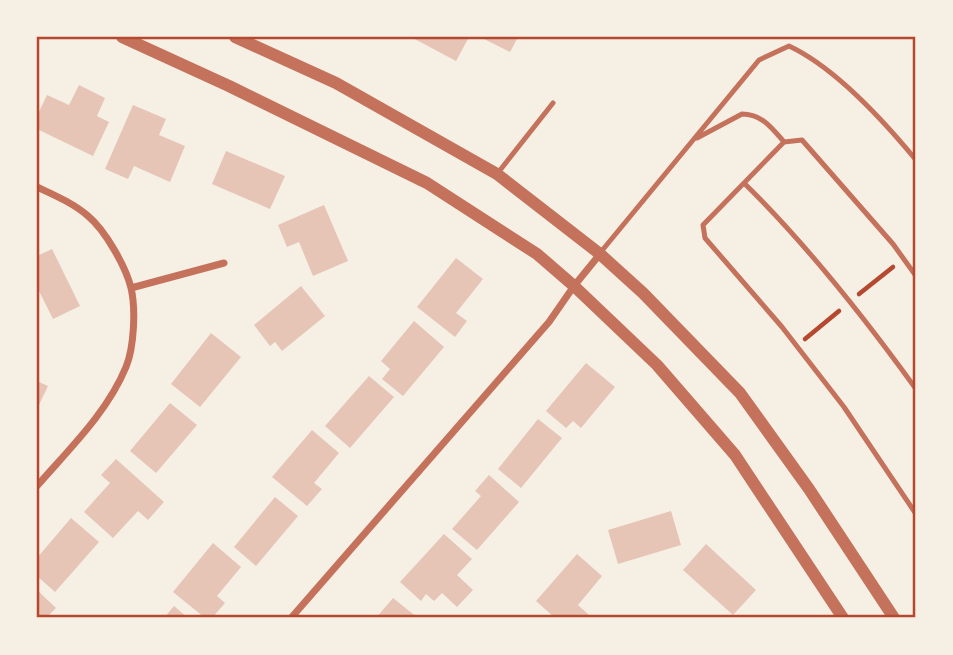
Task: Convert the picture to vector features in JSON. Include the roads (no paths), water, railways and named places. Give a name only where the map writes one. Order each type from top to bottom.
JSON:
[{"type":"street","points":[[122,37],[427,183],[516,239],[574,286],[657,365],[735,455],[843,618]]},
{"type":"street","points":[[240,38],[336,83],[497,174],[600,254],[643,293],[740,393],[809,489],[894,618]]},
{"type":"street","points":[[37,187],[89,216],[114,249],[131,288],[134,328],[127,366],[101,412],[37,486]]},
{"type":"street","points":[[291,618],[549,322],[600,254]]},
{"type":"street","points":[[131,288],[224,263]]},
{"type":"lane","points":[[600,254],[759,60],[789,46],[812,57],[862,102],[916,160]]},
{"type":"lane","points":[[497,174],[552,103]]},
{"type":"lane","points":[[694,140],[742,114],[750,114],[764,120],[784,142]]},
{"type":"lane","points":[[916,276],[893,244],[802,140],[784,142],[703,225],[705,238],[782,327],[844,407],[916,514]]},
{"type":"lane","points":[[745,184],[787,225],[870,325],[916,389]]}]
